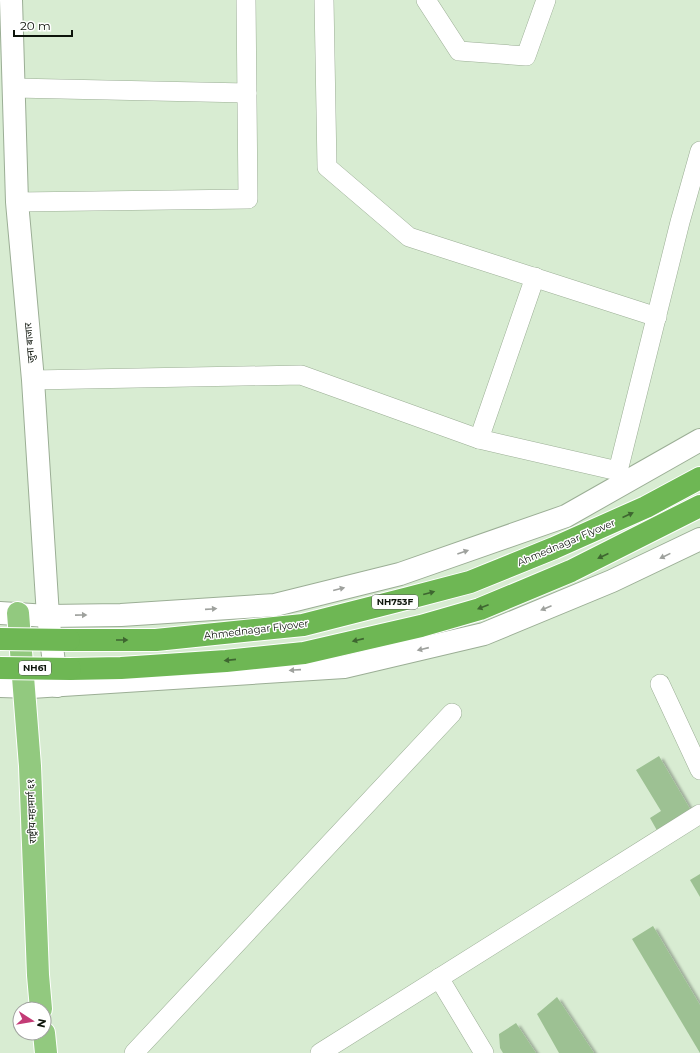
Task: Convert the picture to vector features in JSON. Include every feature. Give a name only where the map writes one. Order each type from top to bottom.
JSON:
[{"type":"highway","name":"Ahmednagar Flyover","points":[[0,640],[156,640],[303,625],[470,582],[554,548],[646,507],[700,478]]},
{"type":"highway","name":"NH61","points":[[0,668],[122,668],[304,653],[421,626],[480,609],[571,571],[700,506]]},
{"type":"main road","name":"राष्ट्रीय महामार्ग ६१","points":[[9,613],[24,687],[30,766],[40,1001]]},
{"type":"main road","points":[[45,1041],[46,1053]]},
{"type":"street","name":"जुना बाजार","points":[[11,0],[17,202],[32,380],[48,616],[57,686]]},
{"type":"street","points":[[17,202],[248,199],[246,0]]},
{"type":"street","points":[[324,0],[327,168],[409,237],[657,317]]},
{"type":"street","points":[[426,0],[459,51],[526,56],[546,0]]},
{"type":"street","points":[[14,88],[247,92]]},
{"type":"street","points":[[621,477],[680,222],[700,151]]},
{"type":"street","points":[[479,439],[535,277]]},
{"type":"street","points":[[32,380],[301,375],[479,439],[621,477]]},
{"type":"street","points":[[9,613],[48,616],[121,615],[275,605],[400,574],[566,516],[621,477],[700,440]]},
{"type":"street","points":[[0,686],[57,686],[344,667],[484,634],[612,581],[700,539]]},
{"type":"street","points":[[660,684],[700,770]]},
{"type":"street","points":[[134,1053],[452,713]]},
{"type":"street","points":[[320,1053],[700,814]]},
{"type":"street","points":[[439,978],[484,1053]]},
{"type":"building","points":[[659,756],[693,814],[659,834],[650,818],[661,811],[636,770]]},
{"type":"building","points":[[700,874],[700,897],[690,880]]},
{"type":"building","points":[[653,926],[700,1005],[700,1053],[632,939]]},
{"type":"building","points":[[557,997],[594,1053],[559,1053],[537,1014]]},
{"type":"building","points":[[516,1023],[536,1053],[503,1053],[500,1048],[499,1034]]}]
